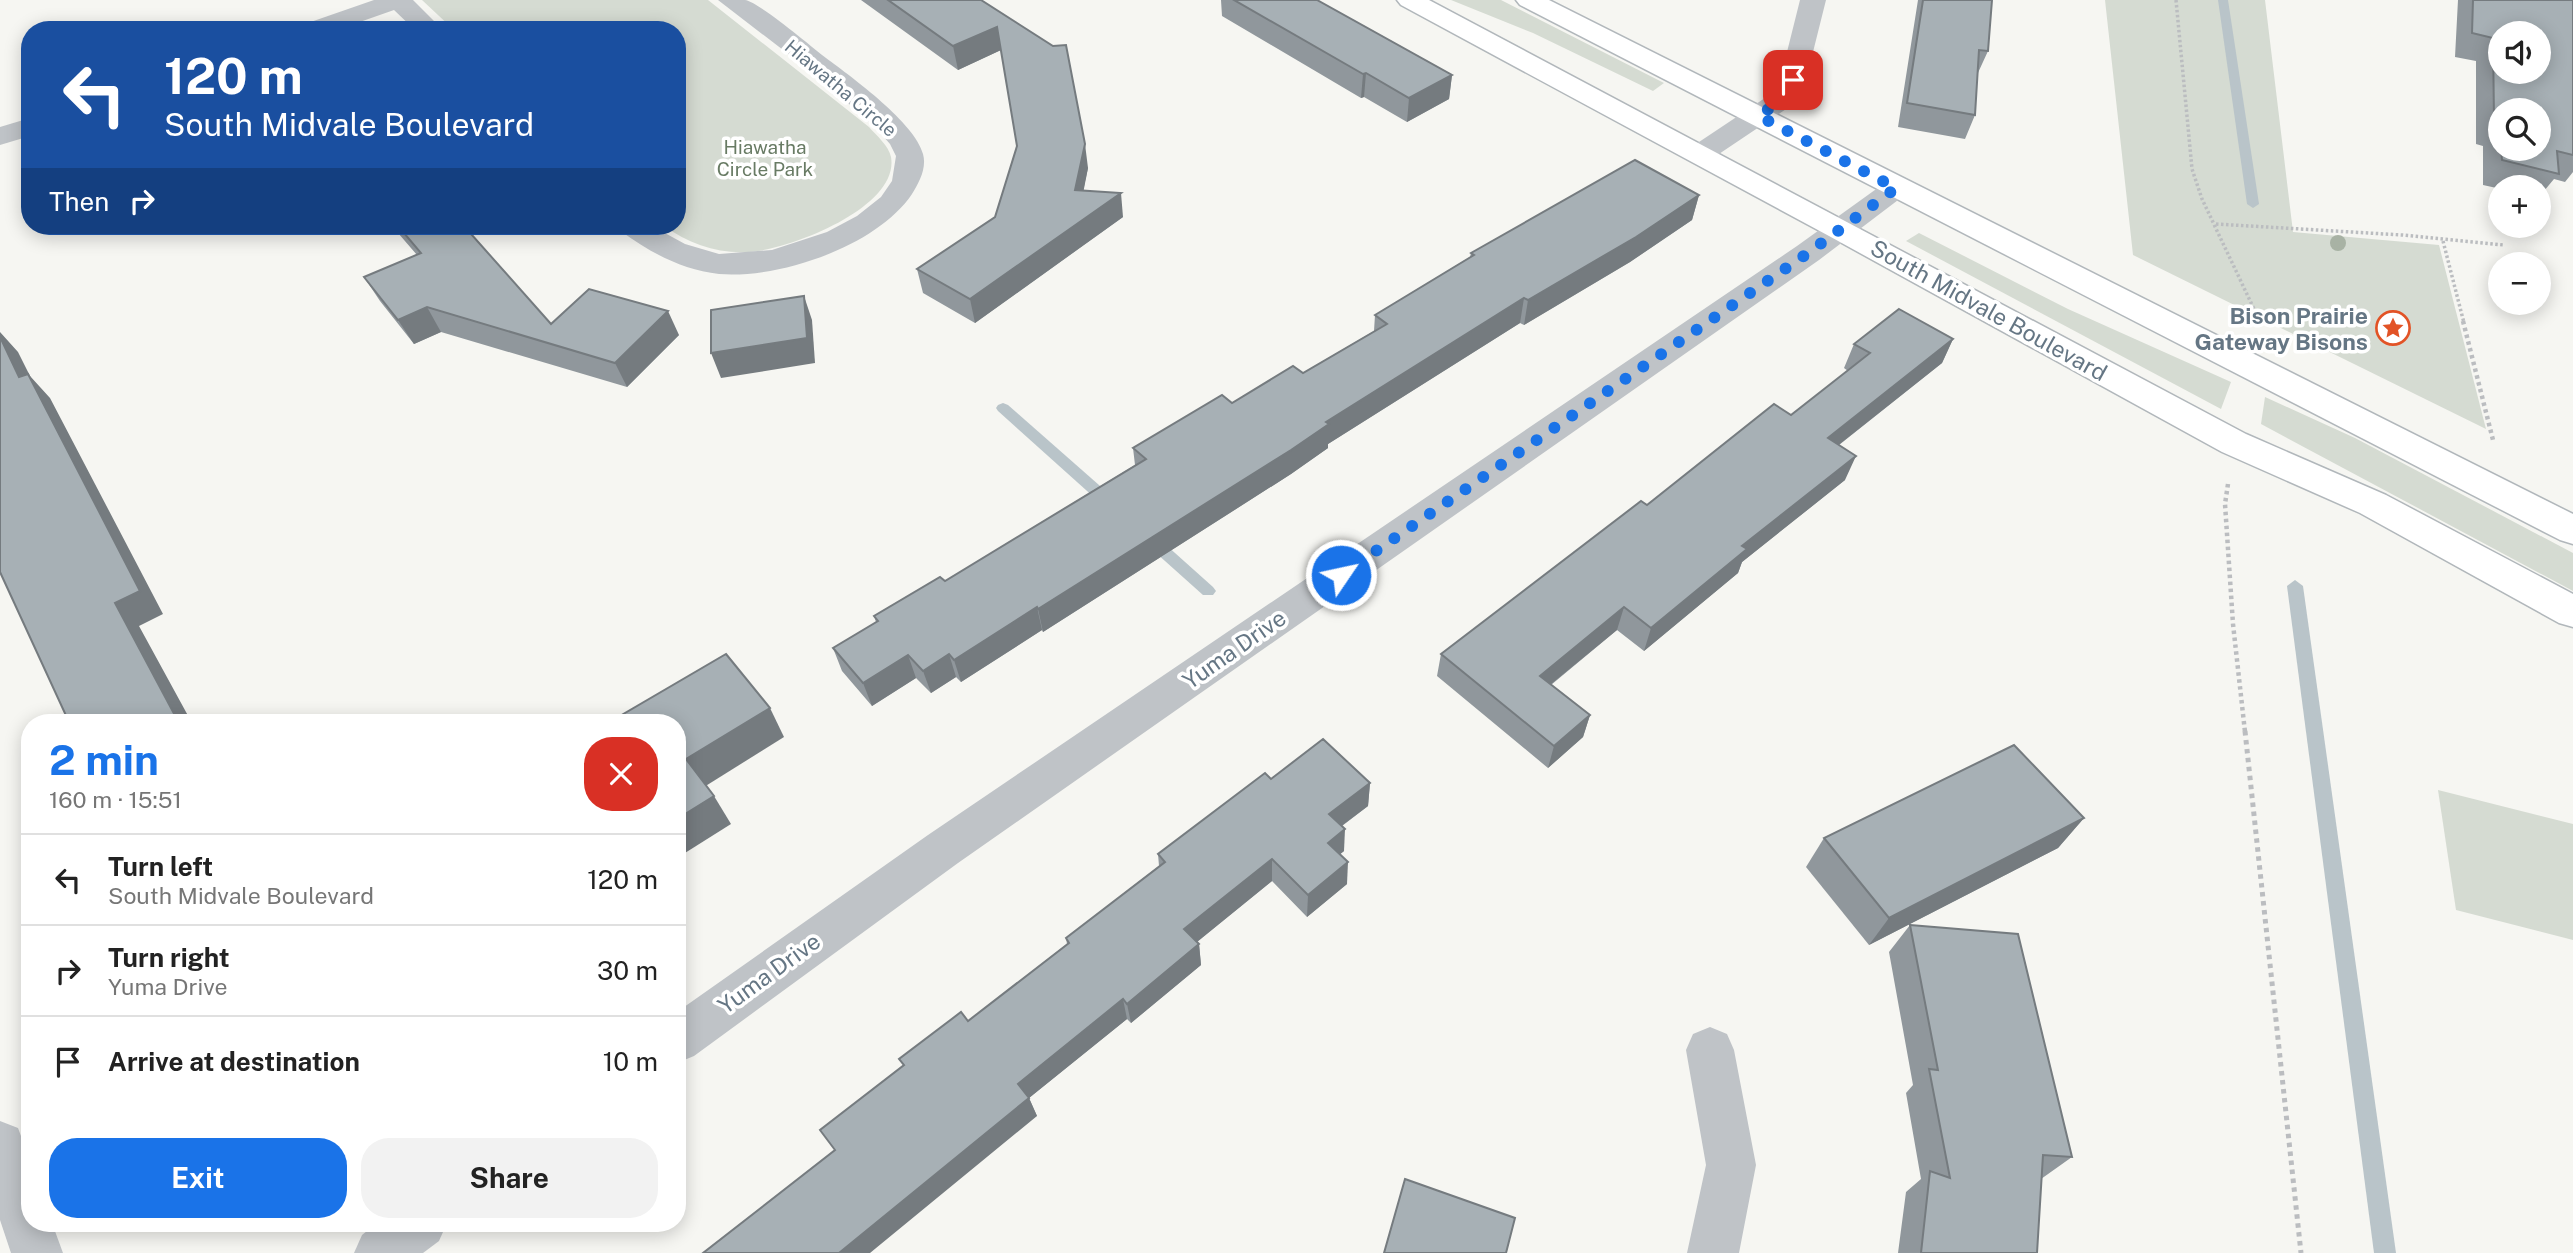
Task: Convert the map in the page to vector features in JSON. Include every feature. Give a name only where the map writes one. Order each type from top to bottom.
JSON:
[{"type":"main road","name":"South Midvale Boulevard","points":[[1410,0],[2234,443],[2373,503],[2573,612]]},
{"type":"main road","points":[[1528,0],[2573,530]]},
{"type":"street","points":[[338,21],[398,0],[420,21]]},
{"type":"street","name":"Hiawatha Circle","points":[[646,235],[670,251],[696,260],[747,265],[792,256],[836,239],[887,208],[902,190],[909,172],[911,155],[902,138],[886,121],[731,0]]},
{"type":"street","points":[[1700,154],[1782,99],[1793,80],[1813,0]]},
{"type":"street","points":[[0,136],[21,129]]},
{"type":"street","name":"Yuma Drive","points":[[686,1034],[943,849],[1896,188]]},
{"type":"street","points":[[1710,1049],[1731,1166],[1713,1253]]},
{"type":"street","points":[[0,1146],[21,1207]]},
{"type":"street","points":[[30,1232],[37,1253]]},
{"type":"street","points":[[380,1253],[409,1232]]},
{"type":"path","points":[[2176,0],[2192,169],[2202,199],[2254,309],[2257,328]]},
{"type":"path","points":[[2216,224],[2402,234],[2443,241],[2504,245]]},
{"type":"path","points":[[2443,241],[2495,449]]},
{"type":"path","points":[[2228,482],[2225,504],[2233,624],[2301,1253]]},
{"type":"green space","name":"Hiawatha Circle Park","points":[[422,0],[708,0],[869,127],[890,153],[889,176],[878,193],[860,209],[813,235],[749,252],[726,251],[694,243],[678,235],[686,235],[686,21],[444,21]]},
{"type":"green space","points":[[1451,0],[1501,0],[1664,83],[1653,91],[1533,33]]},
{"type":"green space","points":[[2105,0],[2265,0],[2293,232],[2439,245],[2486,429],[2133,255]]},
{"type":"green space","points":[[1919,233],[2068,309],[2231,382],[2221,409],[1906,241]]},
{"type":"green space","points":[[2265,397],[2355,438],[2573,553],[2573,591],[2261,424]]},
{"type":"green space","points":[[2438,790],[2573,824],[2573,940],[2456,910]]},
{"type":"building","points":[[888,0],[981,0],[1053,46],[1066,45],[1085,144],[1075,190],[1121,193],[970,299],[917,269],[995,217],[1017,146],[997,27],[953,46]]},
{"type":"building","points":[[1234,0],[1317,0],[1452,75],[1409,98]]},
{"type":"building","points":[[1923,0],[1992,0],[1988,51],[1979,50],[1975,115],[1907,103]]},
{"type":"building","points":[[2473,0],[2573,0],[2573,155],[2557,151],[2559,174],[2506,161],[2551,161],[2551,98],[2494,98],[2494,84],[2551,84],[2551,21],[2488,21],[2488,37],[2472,33]]},
{"type":"building","points":[[1635,160],[1699,195],[1636,237],[1528,300],[1524,298],[1326,422],[1329,424],[1291,450],[1038,609],[1037,607],[954,660],[949,654],[923,671],[908,655],[863,683],[833,648],[878,621],[874,616],[940,577],[945,581],[1146,459],[1133,448],[1222,395],[1232,403],[1293,366],[1303,373],[1387,324],[1375,315],[1474,255],[1471,253]]},
{"type":"building","points":[[406,235],[472,235],[551,324],[589,289],[668,311],[615,363],[427,307],[398,320],[364,277],[421,253]]},
{"type":"building","points":[[804,296],[807,338],[711,353],[711,310]]},
{"type":"building","points":[[1899,309],[1953,339],[1828,438],[1856,456],[1742,546],[1747,549],[1651,628],[1624,607],[1540,676],[1590,715],[1554,746],[1441,654],[1641,501],[1647,505],[1774,404],[1791,415],[1870,353],[1854,344]]},
{"type":"building","points":[[0,337],[19,377],[28,374],[140,591],[115,603],[174,714],[65,714],[0,572]]},
{"type":"building","points":[[726,654],[770,708],[686,759],[686,714],[623,714]]},
{"type":"building","points":[[1323,739],[1370,783],[1329,814],[1345,829],[1328,843],[1348,862],[1308,895],[1272,859],[1184,929],[1199,944],[1127,1004],[1123,999],[1018,1084],[1029,1098],[839,1253],[703,1253],[835,1150],[820,1130],[904,1065],[899,1059],[961,1012],[968,1021],[1069,943],[1066,938],[1165,862],[1158,854],[1265,773],[1271,779]]},
{"type":"building","points":[[2014,745],[2084,818],[1889,918],[1824,838]]},
{"type":"building","points":[[686,759],[714,796],[686,813]]},
{"type":"building","points":[[1910,925],[2018,934],[2072,1157],[2043,1155],[2037,1253],[1921,1253],[1930,1171],[1950,1178],[1929,1069],[1938,1070]]},
{"type":"building","points":[[1405,1179],[1515,1218],[1506,1253],[1384,1253]]},
{"type":"waterway","points":[[2223,0],[2253,204]]},
{"type":"waterway","points":[[1003,408],[1111,504]]},
{"type":"waterway","points":[[1151,540],[1208,591]]},
{"type":"waterway","points":[[2295,586],[2385,1253]]},
{"type":"place","name":"Bison Prairie Gateway Bisons","points":[[2393,328]]},
{"type":"route","points":[[1341,575],[1808,253],[1896,188],[1759,116],[1782,99],[1793,80]]}]
